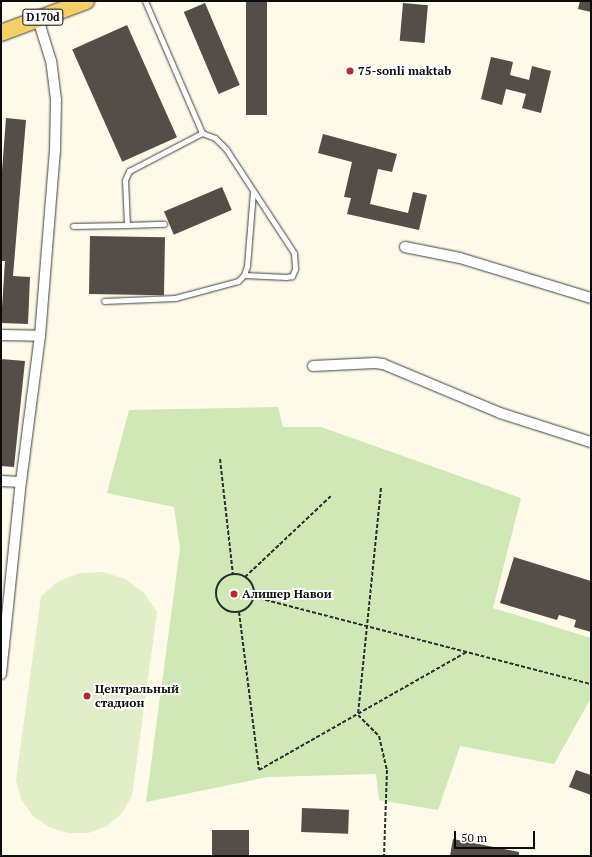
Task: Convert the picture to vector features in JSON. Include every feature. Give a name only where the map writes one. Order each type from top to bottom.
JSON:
[{"type":"main road","name":"D170d","points":[[1,33],[86,1]]},
{"type":"street","points":[[1,674],[4,626],[40,336],[55,151],[56,100],[51,61],[38,19]]},
{"type":"street","points":[[405,247],[460,258],[591,298]]},
{"type":"street","points":[[1,336],[40,336]]},
{"type":"street","points":[[313,366],[383,364],[500,413],[591,442]]},
{"type":"street","points":[[1,481],[21,482]]},
{"type":"lane","points":[[145,1],[202,133],[222,144],[294,253],[295,269],[292,276],[244,275]]},
{"type":"lane","points":[[127,224],[125,180],[129,170],[202,133]]},
{"type":"lane","points":[[104,301],[175,298],[233,284],[244,275],[247,266],[253,191]]},
{"type":"lane","points":[[73,226],[164,224]]},
{"type":"path","points":[[220,459],[233,574]]},
{"type":"path","points":[[358,715],[381,488]]},
{"type":"path","points":[[245,577],[331,496]]},
{"type":"path","points":[[233,574],[245,577],[252,584],[254,597],[248,608],[239,612],[230,612],[225,610],[217,600],[216,594],[219,582],[224,577],[233,574]]},
{"type":"path","points":[[254,597],[591,684]]},
{"type":"path","points":[[239,612],[259,770],[467,652]]},
{"type":"path","points":[[358,715],[379,736],[387,770],[384,856]]},
{"type":"green space","points":[[278,407],[283,427],[321,427],[521,498],[493,608],[591,638],[591,698],[554,764],[460,746],[438,810],[379,800],[376,774],[268,777],[146,802],[180,548],[174,507],[107,493],[129,410]]},
{"type":"green space","name":"Центральный стадион","points":[[103,572],[125,579],[144,593],[157,612],[132,796],[122,813],[107,826],[88,833],[68,833],[49,827],[33,816],[21,799],[16,780],[41,596],[59,581],[80,573]]},
{"type":"building","points":[[246,1],[267,1],[267,115],[246,115]]},
{"type":"building","points":[[580,1],[591,1],[591,12],[578,9]]},
{"type":"building","points":[[205,3],[240,85],[219,94],[184,12]]},
{"type":"building","points":[[403,3],[428,5],[425,43],[400,41]]},
{"type":"building","points":[[127,25],[177,137],[122,162],[72,49]]},
{"type":"building","points":[[491,57],[513,62],[510,75],[529,80],[532,66],[551,71],[541,113],[522,108],[526,94],[506,89],[502,105],[481,99]]},
{"type":"building","points":[[6,118],[26,120],[13,276],[30,277],[28,324],[1,323],[5,261],[1,261],[1,184]]},
{"type":"building","points":[[323,134],[397,154],[392,172],[378,169],[370,204],[408,213],[413,192],[427,195],[419,230],[347,214],[351,198],[344,197],[352,162],[318,153]]},
{"type":"building","points":[[222,187],[232,210],[174,235],[164,212]]},
{"type":"building","points":[[90,236],[165,237],[164,295],[89,294]]},
{"type":"building","points":[[1,359],[25,361],[14,467],[1,466]]},
{"type":"building","points":[[514,557],[591,581],[591,632],[574,627],[576,620],[559,615],[557,620],[500,603]]},
{"type":"building","points":[[576,770],[591,775],[591,795],[569,787]]},
{"type":"building","points":[[302,808],[349,810],[348,834],[301,832]]},
{"type":"building","points":[[212,830],[249,830],[249,855],[212,855]]},
{"type":"building","points":[[453,839],[519,852],[519,856],[450,856]]},
{"type":"place","name":"75-sonli maktab","points":[[350,71]]},
{"type":"place","name":"Алишер Навои","points":[[234,594]]},
{"type":"place","name":"Центральный стадион","points":[[87,696]]}]
